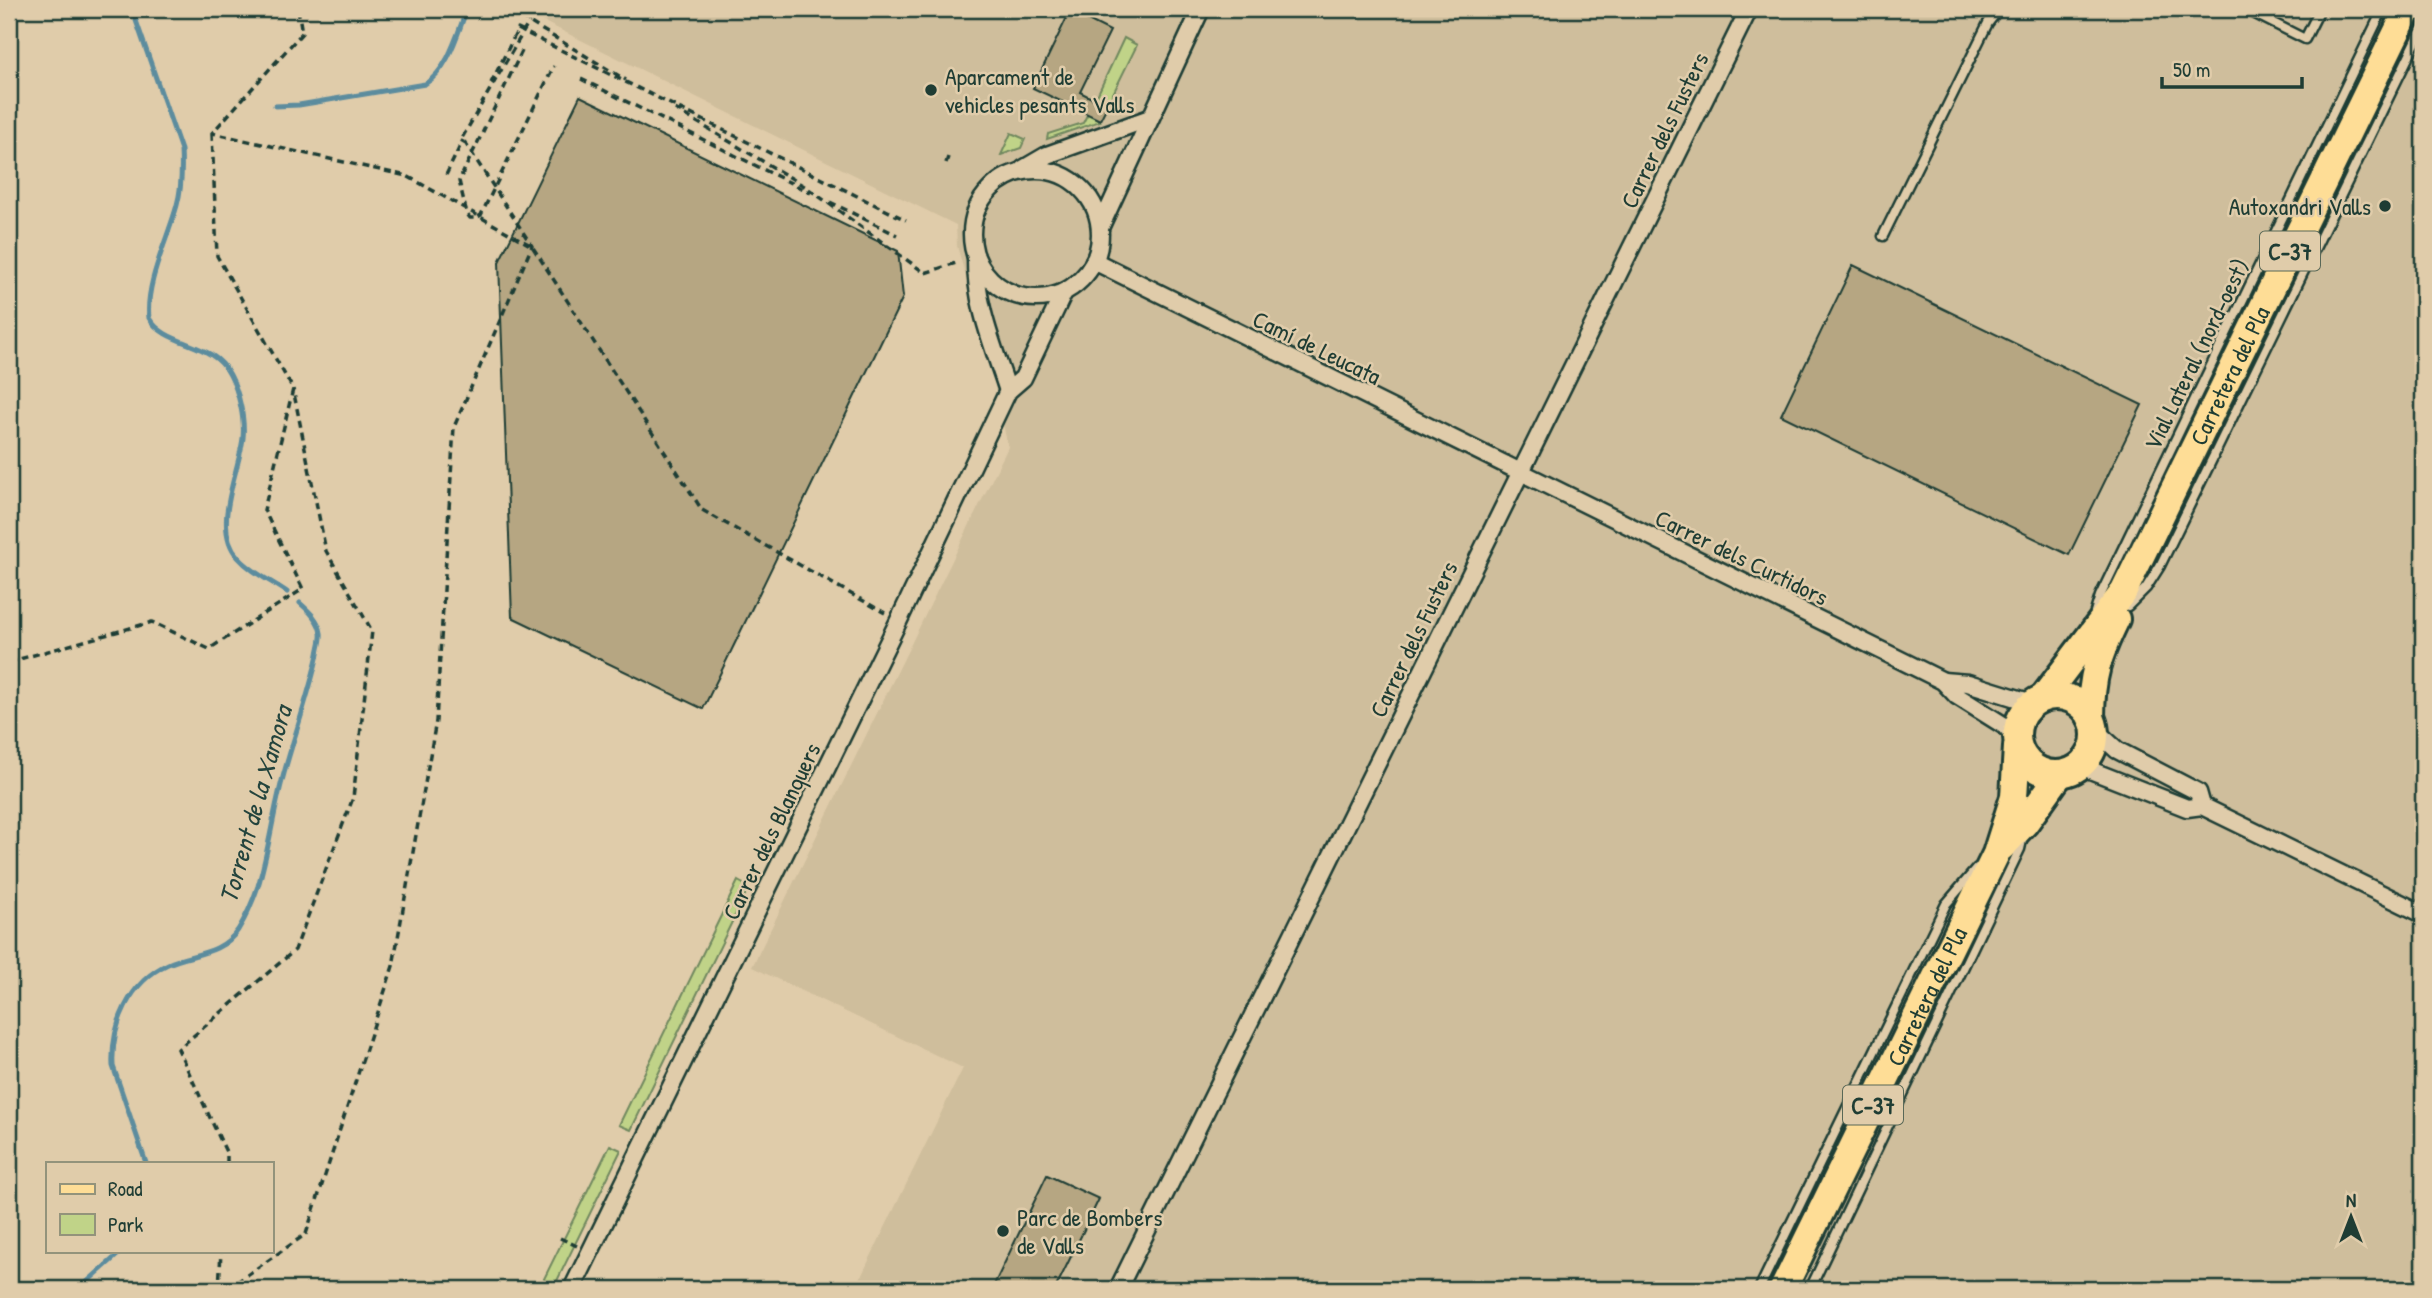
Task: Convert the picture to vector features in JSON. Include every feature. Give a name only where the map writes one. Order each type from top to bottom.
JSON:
[{"type":"main road","name":"Carretera del Pla","points":[[2124,591],[2408,9]]},
{"type":"main road","name":"C-37","points":[[1998,847],[2014,797],[2018,722],[2124,591]]},
{"type":"main road","name":"C-37","points":[[1998,847],[2025,822],[2070,770],[2089,756],[2094,744],[2093,677],[2117,617],[2124,591]]},
{"type":"main road","points":[[2037,701],[2055,696],[2067,697],[2084,707],[2093,724]]},
{"type":"main road","points":[[2017,740],[2022,757],[2037,770],[2070,770]]},
{"type":"main road","name":"Carretera del Pla","points":[[1783,1289],[1998,847]]},
{"type":"street","points":[[1100,228],[1201,9]]},
{"type":"street","name":"Carrer dels Fusters","points":[[1118,1289],[1749,9]]},
{"type":"street","points":[[1008,391],[978,299],[972,233],[976,210],[989,191],[1047,155],[1150,118]]},
{"type":"street","points":[[976,256],[988,276],[1007,291],[1030,298],[1064,292],[1082,279],[1094,261],[1100,228],[1093,204],[1086,194],[1067,178],[1044,170],[1019,172],[1008,177]]},
{"type":"street","name":"Camí de Leucata","points":[[1094,261],[1520,473]]},
{"type":"street","name":"Carrer dels Blanquers","points":[[572,1289],[1008,391],[1023,378],[1064,292]]},
{"type":"street","name":"Carrer dels Curtidors","points":[[1520,473],[1943,681],[1957,696],[2017,740]]},
{"type":"street","name":"Carrer dels Curtidors","points":[[1943,681],[1968,683],[2037,701]]},
{"type":"street","points":[[2093,724],[2117,750],[2198,792],[2202,806]]},
{"type":"street","points":[[2070,770],[2187,807],[2202,806],[2423,914]]},
{"type":"lane","points":[[1883,236],[1988,23],[1999,9]]},
{"type":"lane","points":[[2245,9],[2305,39],[2320,9]]},
{"type":"lane","name":"Vial Lateral (nord-oest)","points":[[2084,643],[2100,596],[2384,9]]},
{"type":"lane","points":[[2117,617],[2146,588],[2160,566],[2423,27]]},
{"type":"lane","points":[[1810,1289],[2021,849],[2025,822]]},
{"type":"lane","points":[[1759,1289],[1946,904],[1998,847]]},
{"type":"path","points":[[227,1162],[227,1154],[178,1049],[295,950],[353,798],[372,631],[326,551],[293,389],[217,256],[212,133],[302,33],[298,9]]},
{"type":"path","points":[[512,9],[529,22],[806,187],[925,273],[976,256]]},
{"type":"path","points":[[529,22],[462,138],[702,510],[899,620]]},
{"type":"path","points":[[446,175],[518,29],[906,220]]},
{"type":"path","points":[[522,51],[459,181],[470,218],[481,215],[554,66]]},
{"type":"path","points":[[581,79],[897,235]]},
{"type":"path","points":[[212,133],[407,176],[532,246]]},
{"type":"path","points":[[946,163],[948,157]]},
{"type":"path","points":[[228,1289],[306,1234],[393,966],[436,721],[454,427],[532,246]]},
{"type":"path","points":[[9,662],[152,622],[209,649],[303,589],[264,510],[293,389]]},
{"type":"path","points":[[559,1238],[575,1245]]},
{"type":"path","points":[[219,1289],[221,1252]]},
{"type":"shaded area","points":[[518,9],[2423,9],[2423,1289],[871,1289],[858,1283],[963,1068],[752,967],[1008,447],[988,354],[957,246],[956,225]]},
{"type":"green space","points":[[1124,38],[1137,45],[1107,106],[1095,100]]},
{"type":"green space","points":[[1088,113],[1100,121],[1047,139],[1048,134],[1083,123]]},
{"type":"green space","points":[[1011,133],[1025,139],[1021,148],[1001,155]]},
{"type":"green space","points":[[738,881],[747,886],[746,893],[631,1130],[619,1125]]},
{"type":"green space","points":[[610,1145],[621,1150],[553,1289],[539,1289]]},
{"type":"building","points":[[1070,11],[1110,31],[1080,92],[1107,106],[1100,120],[1033,88]]},
{"type":"building","points":[[580,96],[898,251],[903,297],[703,709],[512,617],[499,262]]},
{"type":"building","points":[[1853,265],[2142,405],[2069,555],[1781,415]]},
{"type":"building","points":[[1047,1175],[1099,1199],[1055,1289],[992,1289]]},
{"type":"waterway","name":"Torrent de la Xamora","points":[[132,9],[181,150],[179,198],[150,290],[149,318],[166,334],[212,355],[230,375],[241,406],[243,423],[241,452],[227,516],[230,545],[249,567],[287,592]]},
{"type":"waterway","points":[[275,106],[299,105],[425,84],[446,60],[467,9]]},
{"type":"waterway","name":"Torrent de la Xamora","points":[[146,1162],[113,1066],[119,1020],[133,993],[154,972],[177,960],[223,944],[238,930],[252,903],[321,640],[318,624],[300,603]]},
{"type":"waterway","name":"Torrent de la Xamora","points":[[79,1289],[121,1252]]},
{"type":"place","name":"Aparcament de vehicles pesants Valls","points":[[931,90]]},
{"type":"place","name":"Autoxandri Valls","points":[[2385,206]]},
{"type":"place","name":"Parc de Bombers de Valls","points":[[1003,1231]]}]
